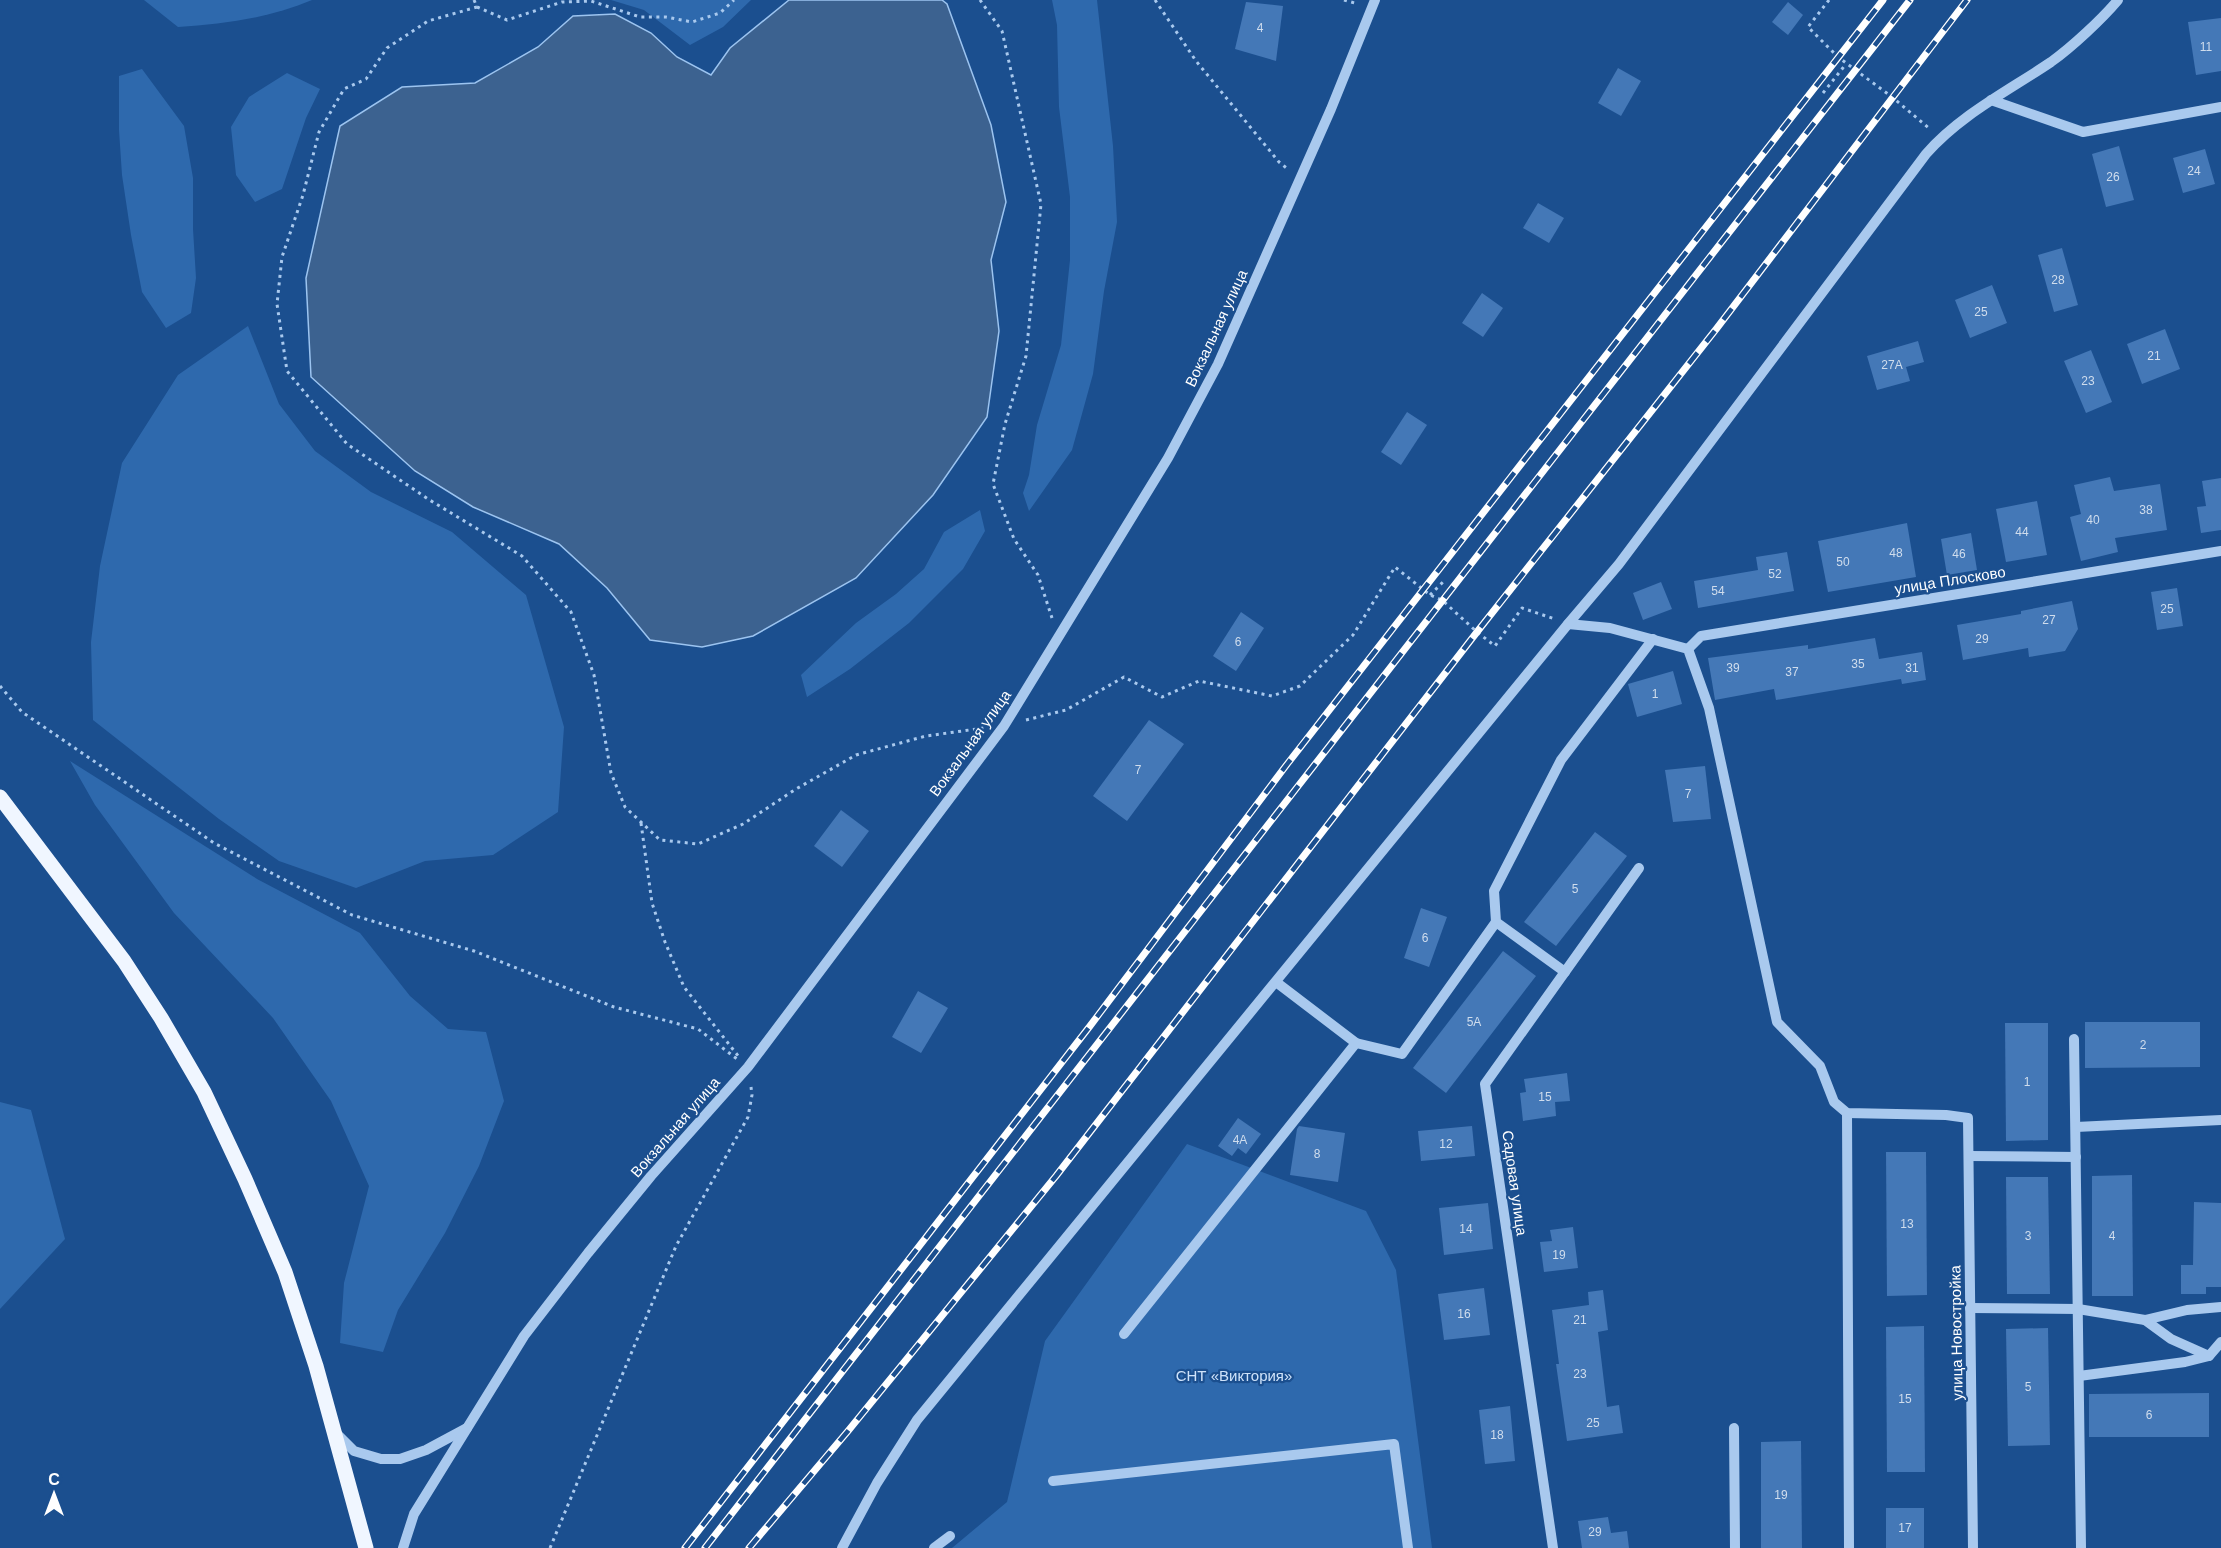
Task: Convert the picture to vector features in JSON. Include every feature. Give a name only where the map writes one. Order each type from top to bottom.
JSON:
[{"type":"main road","points":[[0,797],[124,961],[161,1018],[204,1092],[285,1272],[316,1366],[355,1500],[366,1548]]},
{"type":"street","name":"Вокзальная улица","points":[[403,1548],[414,1514],[524,1336],[651,1176],[748,1067],[1004,726],[1168,458],[1218,364],[1301,178],[1375,0]]},
{"type":"street","points":[[842,1548],[877,1483],[918,1420],[1568,624],[1620,564],[1940,138],[2053,60],[2118,0]]},
{"type":"street","points":[[1992,100],[2083,132],[2221,107]]},
{"type":"street","name":"улица Плосково","points":[[1688,649],[1701,636],[2221,551]]},
{"type":"street","points":[[1568,624],[1610,628],[1688,649],[1709,708],[1778,1022],[1820,1066],[1834,1102],[1847,1113],[1849,1548]]},
{"type":"street","points":[[1276,982],[1356,1043],[1402,1054],[1496,922],[1494,891],[1561,760],[1653,639]]},
{"type":"street","name":"Садовая улица","points":[[1553,1548],[1485,1084],[1639,868]]},
{"type":"street","points":[[1496,922],[1565,972]]},
{"type":"street","points":[[2074,1039],[2081,1548]]},
{"type":"street","points":[[1124,1334],[1356,1043]]},
{"type":"street","name":"улица Новостройка","points":[[1847,1113],[1946,1115],[1968,1118],[1974,1548]]},
{"type":"street","points":[[2076,1128],[2221,1120]]},
{"type":"street","points":[[1968,1156],[2076,1157]]},
{"type":"street","points":[[1970,1308],[2078,1309],[2145,1320],[2187,1310],[2221,1306]]},
{"type":"street","points":[[2145,1320],[2171,1339],[2209,1356]]},
{"type":"street","points":[[2079,1376],[2186,1362],[2209,1356],[2221,1342]]},
{"type":"street","points":[[333,1430],[354,1451],[381,1459],[400,1459],[426,1450],[467,1428]]},
{"type":"street","points":[[1734,1428],[1735,1548]]},
{"type":"street","points":[[1053,1481],[1394,1444],[1408,1548]]},
{"type":"street","points":[[934,1548],[950,1536]]},
{"type":"path","points":[[474,0],[477,7]]},
{"type":"path","points":[[734,0],[720,13],[692,22],[666,16],[640,17],[591,1],[562,3],[507,20],[477,7],[428,21],[387,48],[366,79],[344,89],[319,132],[303,195],[282,257],[277,304],[287,371],[347,444],[428,499],[522,556],[571,612],[594,675],[611,773],[625,807],[660,840],[698,844],[743,824],[796,789],[856,755],[926,736],[1004,726],[1066,710],[1124,677],[1162,697],[1199,681],[1272,696],[1300,686],[1353,635],[1395,567],[1430,595],[1442,600],[1495,646],[1522,608],[1568,624]]},
{"type":"path","points":[[980,0],[1002,31],[1041,204],[1026,356],[1005,424],[993,484],[1014,539],[1038,575],[1059,636]]},
{"type":"path","points":[[1155,0],[1196,61],[1279,162],[1301,178]]},
{"type":"path","points":[[1829,0],[1808,27],[1846,63],[1892,97],[1940,138]]},
{"type":"path","points":[[1823,93],[1846,63]]},
{"type":"path","points":[[1430,595],[1443,582]]},
{"type":"path","points":[[0,686],[22,712],[214,843],[352,915],[474,951],[614,1007],[698,1029],[748,1067]]},
{"type":"path","points":[[550,1548],[676,1246],[748,1117],[752,1095],[748,1067],[684,987],[665,942],[652,903],[641,823]]},
{"type":"green space","points":[[144,0],[312,0],[246,19],[178,27]]},
{"type":"green space","points":[[611,0],[751,0],[723,27],[690,45],[644,10]]},
{"type":"green space","points":[[1052,0],[1097,0],[1113,146],[1117,222],[1104,291],[1093,374],[1072,450],[1029,511],[1023,493],[1029,475],[1037,425],[1061,345],[1070,260],[1070,197],[1059,107],[1057,25]]},
{"type":"green space","points":[[142,69],[184,126],[193,178],[196,278],[191,313],[166,328],[142,292],[122,175],[119,76]]},
{"type":"green space","points":[[287,73],[320,89],[306,118],[282,189],[255,202],[236,175],[231,127],[249,97]]},
{"type":"green space","points":[[248,326],[279,404],[315,451],[371,492],[452,532],[526,595],[564,727],[558,812],[493,855],[425,861],[356,888],[279,861],[219,819],[93,720],[91,642],[100,566],[122,463],[178,375]]},
{"type":"green space","points":[[980,510],[985,531],[963,569],[909,623],[850,669],[807,697],[801,675],[856,623],[896,594],[924,569],[944,532]]},
{"type":"green space","points":[[70,761],[257,879],[360,933],[410,996],[448,1029],[486,1032],[504,1101],[479,1166],[445,1233],[398,1310],[383,1352],[340,1343],[344,1283],[369,1186],[331,1101],[273,1018],[174,913],[95,805]]},
{"type":"green space","points":[[0,1102],[31,1110],[65,1239],[0,1309]]},
{"type":"green space","name":"СНТ «Виктория»","points":[[1187,1144],[1366,1211],[1396,1270],[1432,1548],[952,1548],[1007,1502],[1045,1341]]},
{"type":"shaded area","points":[[789,0],[942,0],[947,4],[991,125],[1006,202],[991,260],[999,331],[987,417],[933,495],[856,578],[753,636],[702,647],[650,640],[607,588],[559,544],[473,507],[415,471],[311,377],[306,278],[340,126],[402,87],[475,83],[538,47],[573,16],[615,14],[651,33],[677,57],[711,75],[730,48]]},
{"type":"building","points":[[1246,2],[1283,6],[1276,61],[1235,49]]},
{"type":"building","points":[[1788,2],[1803,15],[1788,35],[1772,22]]},
{"type":"building","points":[[2221,18],[2221,71],[2196,75],[2188,22]]},
{"type":"building","points":[[1618,68],[1641,81],[1621,116],[1598,103]]},
{"type":"building","points":[[2119,146],[2134,200],[2106,207],[2092,154]]},
{"type":"building","points":[[2205,149],[2215,184],[2183,193],[2173,158]]},
{"type":"building","points":[[1538,203],[1564,218],[1549,243],[1523,228]]},
{"type":"building","points":[[2062,248],[2078,305],[2054,312],[2038,255]]},
{"type":"building","points":[[1992,285],[2007,323],[1970,338],[1955,300]]},
{"type":"building","points":[[1482,293],[1503,308],[1483,337],[1462,323]]},
{"type":"building","points":[[2165,329],[2180,369],[2142,384],[2127,344]]},
{"type":"building","points":[[1918,341],[1924,362],[1906,367],[1910,381],[1877,390],[1867,356]]},
{"type":"building","points":[[2091,350],[2112,402],[2086,413],[2064,361]]},
{"type":"building","points":[[1407,412],[1427,425],[1401,465],[1381,452]]},
{"type":"building","points":[[2110,477],[2114,491],[2160,484],[2167,530],[2115,538],[2118,552],[2081,561],[2070,517],[2081,514],[2074,485]]},
{"type":"building","points":[[2221,478],[2221,530],[2201,533],[2197,507],[2206,506],[2202,481]]},
{"type":"building","points":[[2037,501],[2047,555],[2006,562],[1996,509]]},
{"type":"building","points":[[1907,523],[1916,577],[1828,592],[1818,541]]},
{"type":"building","points":[[1971,533],[1977,570],[1947,575],[1941,539]]},
{"type":"building","points":[[1787,552],[1794,591],[1698,608],[1694,581],[1758,570],[1756,557]]},
{"type":"building","points":[[1661,582],[1672,609],[1643,620],[1633,593]]},
{"type":"building","points":[[2177,588],[2183,626],[2157,630],[2151,592]]},
{"type":"building","points":[[2072,601],[2078,629],[2065,651],[2029,657],[2028,648],[1963,660],[1957,625],[2021,614],[2021,611]]},
{"type":"building","points":[[1241,612],[1264,628],[1236,671],[1213,656]]},
{"type":"building","points":[[1875,638],[1879,659],[1922,652],[1926,680],[1902,684],[1901,679],[1776,700],[1774,689],[1715,700],[1708,658],[1808,645],[1808,649]]},
{"type":"building","points":[[1673,671],[1682,704],[1637,717],[1628,684]]},
{"type":"building","points":[[1149,720],[1184,744],[1127,821],[1093,796]]},
{"type":"building","points":[[1705,766],[1711,819],[1673,822],[1665,770]]},
{"type":"building","points":[[841,810],[869,831],[842,867],[814,846]]},
{"type":"building","points":[[1595,832],[1627,856],[1556,946],[1524,922]]},
{"type":"building","points":[[1421,908],[1447,917],[1429,967],[1404,958]]},
{"type":"building","points":[[1503,951],[1536,976],[1446,1093],[1413,1068]]},
{"type":"building","points":[[918,991],[948,1008],[921,1053],[892,1037]]},
{"type":"building","points":[[2085,1022],[2200,1022],[2200,1067],[2085,1068]]},
{"type":"building","points":[[2005,1023],[2048,1023],[2048,1140],[2006,1141]]},
{"type":"building","points":[[1567,1073],[1570,1101],[1555,1102],[1556,1116],[1523,1121],[1520,1093],[1526,1092],[1524,1079]]},
{"type":"building","points":[[1238,1118],[1261,1134],[1246,1154],[1238,1148],[1232,1156],[1218,1146]]},
{"type":"building","points":[[1299,1126],[1345,1133],[1338,1182],[1290,1175]]},
{"type":"building","points":[[1472,1126],[1475,1156],[1421,1161],[1418,1131]]},
{"type":"building","points":[[1886,1152],[1926,1152],[1927,1295],[1887,1296]]},
{"type":"building","points":[[2132,1175],[2133,1296],[2092,1296],[2092,1176]]},
{"type":"building","points":[[2006,1177],[2048,1177],[2050,1294],[2007,1294]]},
{"type":"building","points":[[2194,1202],[2221,1203],[2221,1287],[2206,1287],[2206,1294],[2181,1294],[2181,1265],[2193,1265]]},
{"type":"building","points":[[1488,1203],[1493,1249],[1444,1255],[1439,1208]]},
{"type":"building","points":[[1573,1227],[1578,1268],[1544,1272],[1540,1242],[1552,1241],[1550,1230]]},
{"type":"building","points":[[1484,1288],[1490,1335],[1444,1340],[1438,1294]]},
{"type":"building","points":[[1603,1290],[1608,1330],[1598,1332],[1607,1407],[1619,1405],[1623,1433],[1567,1441],[1556,1364],[1559,1364],[1552,1310],[1589,1305],[1588,1292]]},
{"type":"building","points":[[1924,1326],[1925,1472],[1887,1472],[1886,1327]]},
{"type":"building","points":[[2048,1328],[2050,1445],[2008,1446],[2006,1329]]},
{"type":"building","points":[[2209,1393],[2209,1437],[2089,1437],[2089,1394]]},
{"type":"building","points":[[1510,1406],[1515,1461],[1485,1464],[1479,1410]]},
{"type":"building","points":[[1801,1441],[1802,1548],[1761,1548],[1761,1442]]},
{"type":"building","points":[[1886,1508],[1924,1508],[1924,1548],[1886,1548]]},
{"type":"building","points":[[1608,1517],[1611,1533],[1627,1531],[1629,1548],[1582,1548],[1578,1521]]},
{"type":"railway","points":[[685,1548],[1090,1026],[1288,763],[1883,0]]},
{"type":"railway","points":[[705,1548],[1910,0]]},
{"type":"railway","points":[[749,1548],[848,1431],[1056,1176],[1477,632],[1717,328],[1967,0]]}]
